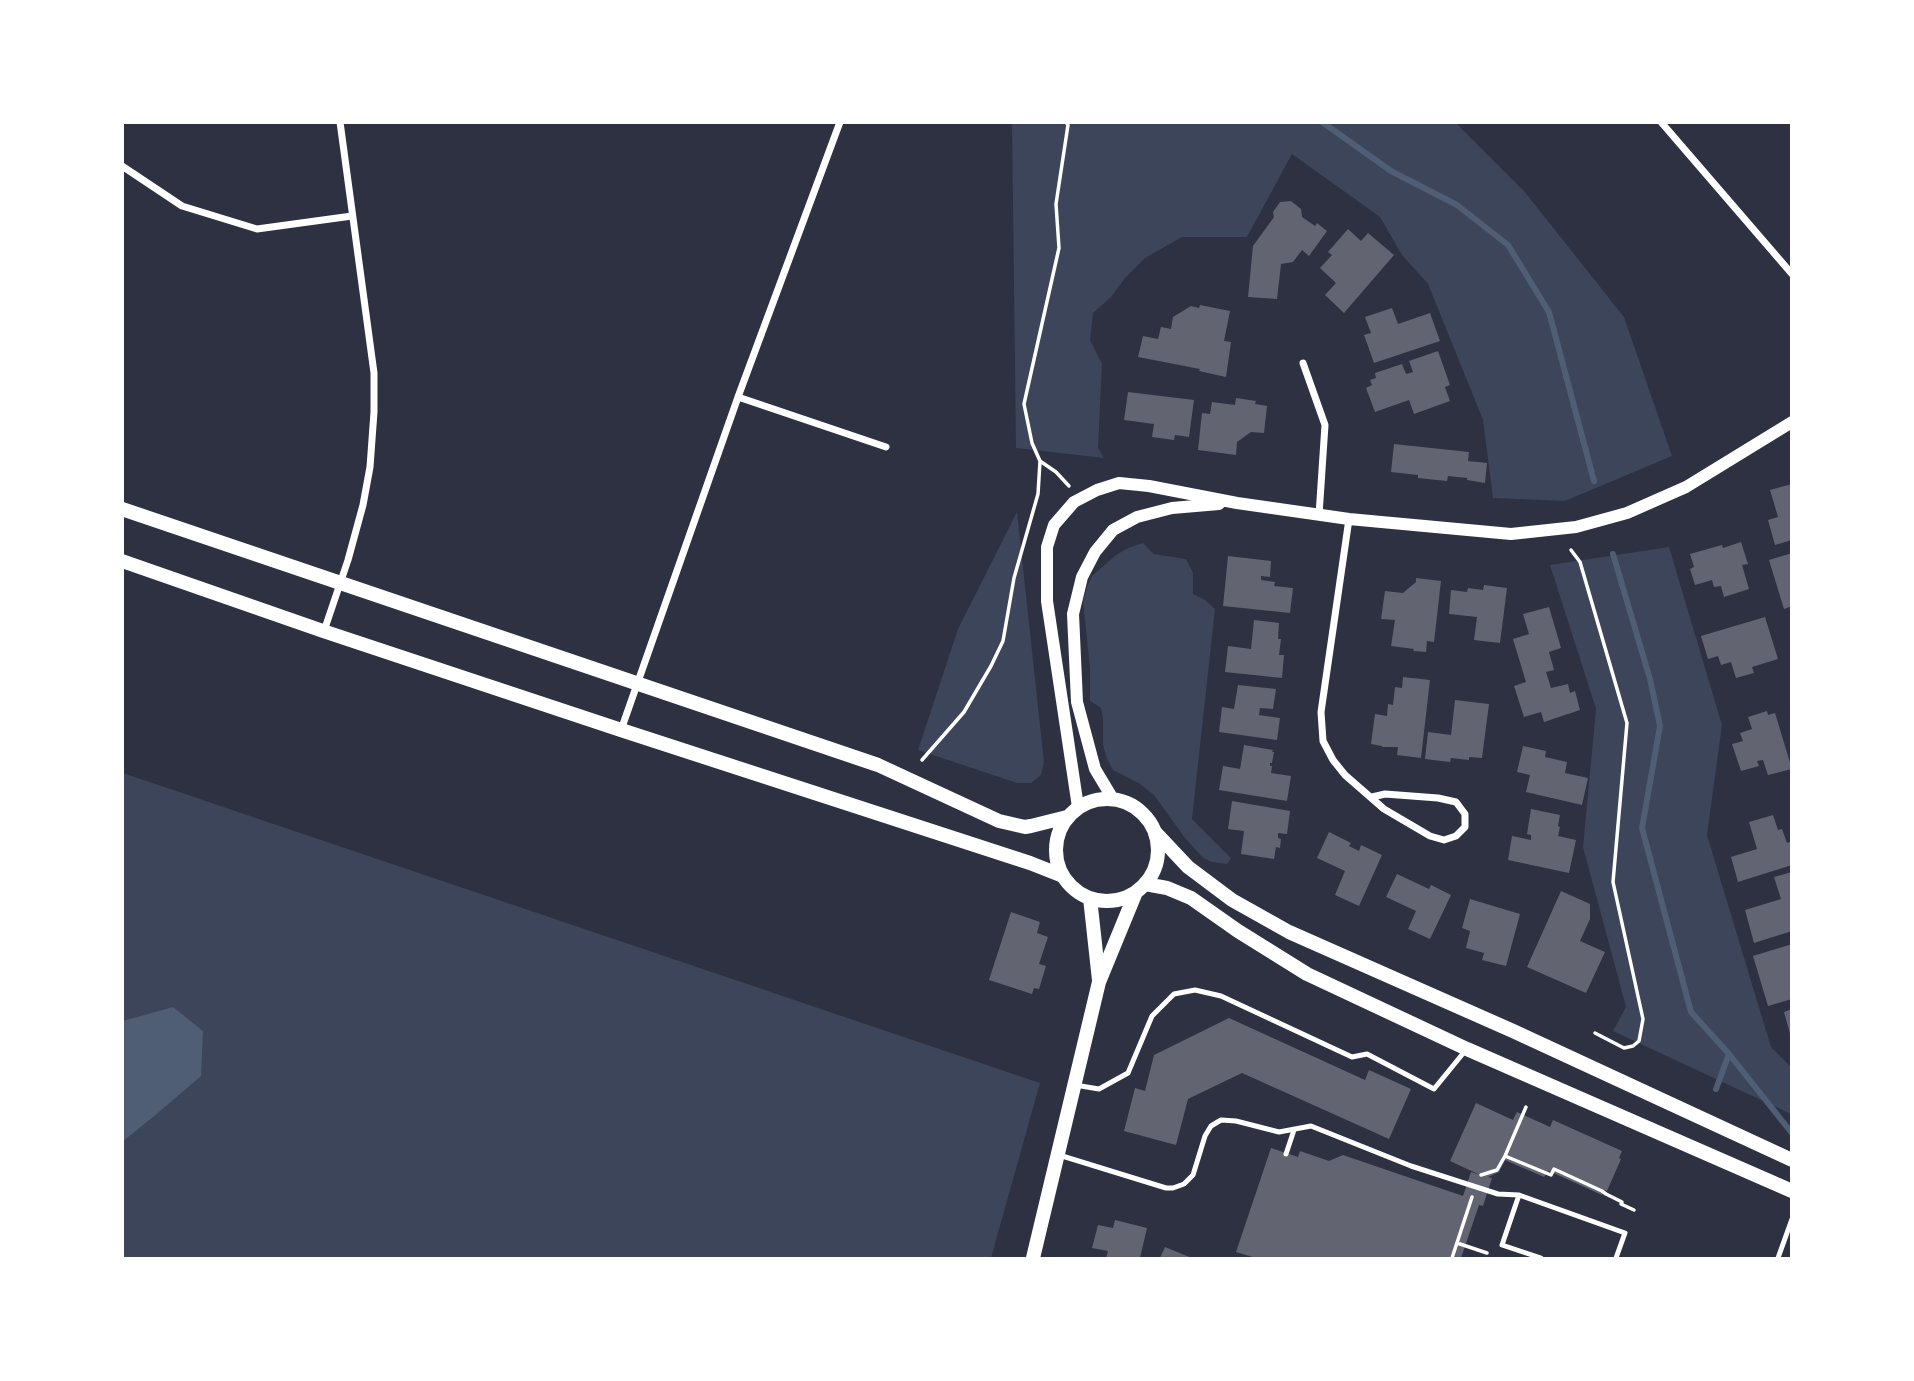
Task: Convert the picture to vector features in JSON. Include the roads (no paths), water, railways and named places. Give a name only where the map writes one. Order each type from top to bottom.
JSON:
[{"type":"main road","points":[[122,509],[878,765],[999,821],[1031,826],[1067,817]]},
{"type":"main road","points":[[122,561],[323,631],[1063,876]]},
{"type":"main road","points":[[1791,1160],[1513,1031],[1289,932],[1232,900],[1188,867],[1156,833],[1139,810],[1127,803],[1113,799],[1089,802],[1067,817],[1059,831],[1057,862],[1063,876],[1074,890],[1090,898],[1106,901],[1122,899],[1141,888],[1167,888],[1191,898],[1307,974],[1467,1049],[1791,1191]]},
{"type":"main road","points":[[1033,1258],[1099,982],[1141,888],[1153,873],[1157,861],[1156,833]]},
{"type":"main road","points":[[1090,898],[1099,982]]},
{"type":"street","points":[[323,631],[363,505],[370,467],[374,412],[374,373],[340,122]]},
{"type":"street","points":[[621,730],[738,397],[840,122]]},
{"type":"street","points":[[1661,122],[1791,274]]},
{"type":"street","points":[[122,166],[182,206],[257,229],[352,216]]},
{"type":"street","points":[[1303,363],[1325,425],[1319,515]]},
{"type":"street","points":[[738,397],[886,447]]},
{"type":"street","points":[[1079,807],[1047,601],[1047,547],[1054,525],[1074,502],[1097,490],[1119,484],[1149,486],[1237,503],[1349,519],[1511,534],[1576,527],[1626,513],[1686,487],[1791,422]]},
{"type":"street","points":[[1113,799],[1095,769],[1077,702],[1073,614],[1082,577],[1095,552],[1113,530],[1137,517],[1172,508],[1237,503]]},
{"type":"street","points":[[1349,519],[1321,712],[1323,741],[1345,775],[1384,809],[1430,836],[1444,841],[1456,836],[1465,827],[1465,814],[1455,802],[1385,794],[1372,797]]},
{"type":"lane","points":[[1074,1085],[1099,1089],[1128,1073],[1152,1016],[1174,994],[1195,990],[1221,996],[1352,1057],[1367,1054],[1434,1089],[1467,1049]]},
{"type":"lane","points":[[1059,1155],[1173,1188],[1184,1184],[1193,1175],[1205,1136],[1211,1126],[1221,1120],[1279,1132],[1311,1126],[1411,1166],[1498,1194],[1519,1195],[1625,1233],[1616,1258]]},
{"type":"lane","points":[[1286,1154],[1294,1130]]},
{"type":"lane","points":[[1519,1195],[1502,1245],[1541,1258]]},
{"type":"lane","points":[[1777,1258],[1791,1219]]},
{"type":"waterway","points":[[1322,122],[1391,171],[1457,205],[1508,245],[1549,312],[1594,481]]},
{"type":"waterway","points":[[1613,554],[1650,679],[1660,726],[1642,828],[1691,1012],[1729,1054],[1791,1132]]},
{"type":"waterway","points":[[1716,1089],[1729,1054]]}]
